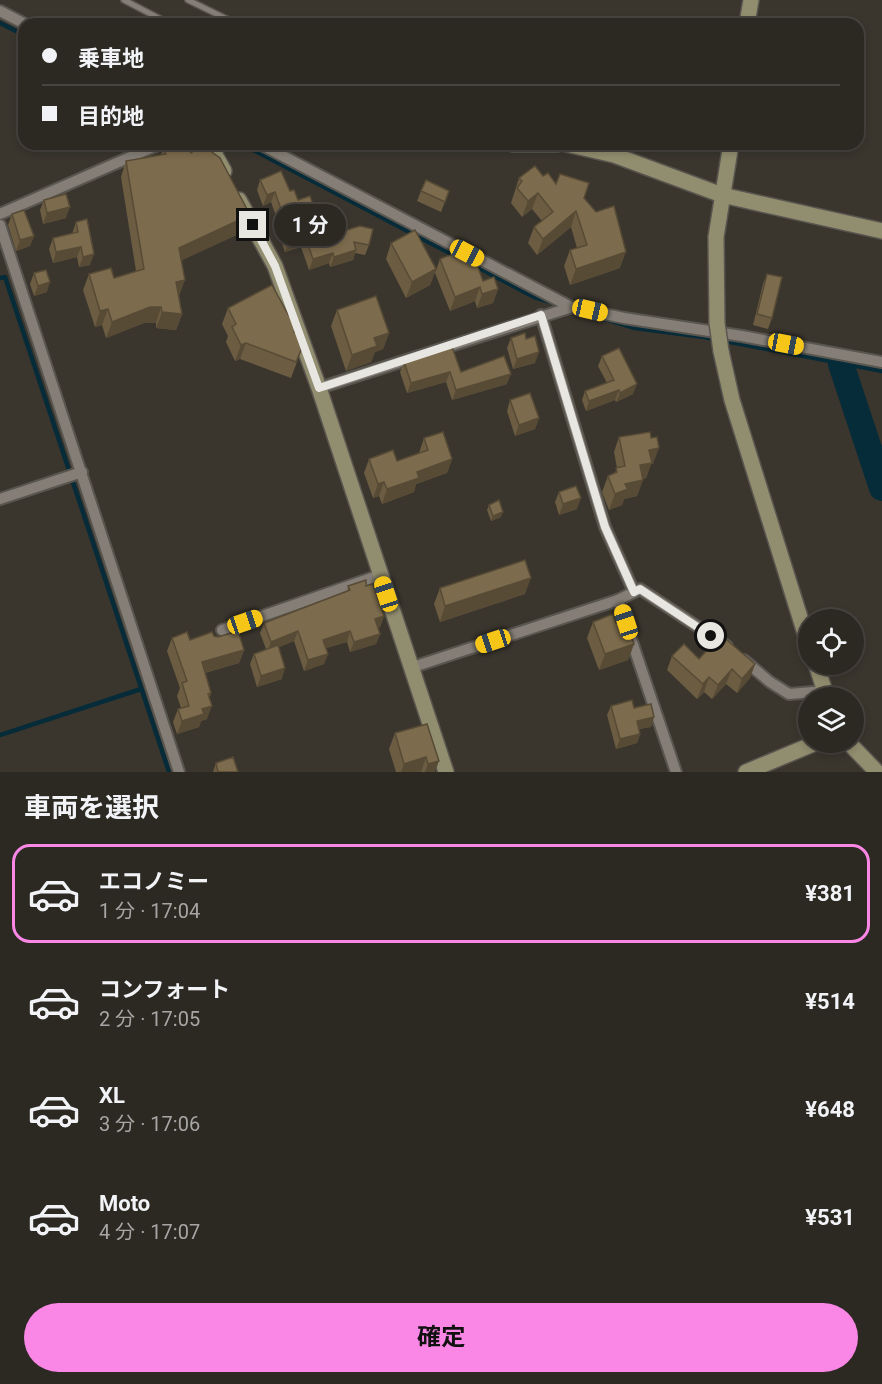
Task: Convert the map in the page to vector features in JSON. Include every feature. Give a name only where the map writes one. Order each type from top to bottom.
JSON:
[{"type":"street","points":[[748,18],[751,0]]},
{"type":"street","points":[[0,11],[18,20]]},
{"type":"street","points":[[1,210],[146,150]]},
{"type":"street","points":[[212,150],[275,266],[319,388],[446,772]]},
{"type":"street","points":[[271,150],[571,307],[882,362]]},
{"type":"street","points":[[595,150],[614,154],[722,195],[882,231]]},
{"type":"street","points":[[730,150],[716,237],[717,323],[721,351],[732,400],[798,611]]},
{"type":"street","points":[[0,225],[178,772]]},
{"type":"street","points":[[319,388],[571,307]]},
{"type":"street","points":[[541,315],[605,527],[634,592]]},
{"type":"street","points":[[0,499],[82,472]]},
{"type":"street","points":[[222,630],[380,575]]},
{"type":"street","points":[[410,668],[618,600],[640,589],[729,647],[770,682],[789,694],[798,694]]},
{"type":"street","points":[[618,600],[676,772]]},
{"type":"street","points":[[746,772],[798,750]]},
{"type":"street","points":[[859,753],[877,772]]},
{"type":"lane","points":[[123,0],[158,18]]},
{"type":"lane","points":[[188,0],[225,18]]},
{"type":"building","points":[[164,150],[189,150],[191,153],[195,150],[209,150],[220,158],[250,215],[179,248],[185,280],[176,282],[182,314],[162,312],[161,307],[150,307],[112,322],[108,309],[100,311],[89,274],[111,268],[114,278],[144,269],[126,161],[166,154]]},
{"type":"building","points":[[535,166],[543,176],[548,173],[556,184],[560,174],[589,183],[584,198],[596,212],[614,206],[626,252],[576,269],[570,250],[587,245],[576,211],[543,239],[534,227],[553,212],[538,193],[528,201],[517,188],[522,181],[519,178]]},
{"type":"building","points":[[281,171],[290,191],[294,190],[298,200],[310,196],[317,217],[322,216],[327,236],[360,226],[373,229],[369,245],[354,242],[356,250],[334,257],[333,253],[313,259],[305,236],[289,241],[284,227],[287,226],[275,192],[267,195],[260,180]]},
{"type":"building","points":[[426,180],[449,191],[445,202],[421,191]]},
{"type":"building","points":[[66,194],[70,207],[47,213],[44,200]]},
{"type":"building","points":[[24,210],[34,236],[20,240],[12,214]]},
{"type":"building","points":[[87,219],[94,254],[83,257],[81,247],[56,252],[53,238],[78,232],[76,222]]},
{"type":"building","points":[[415,230],[436,269],[412,282],[391,243]]},
{"type":"building","points":[[460,251],[463,258],[467,256],[470,264],[476,262],[483,281],[494,277],[498,289],[482,294],[480,287],[455,297],[440,259]]},
{"type":"building","points":[[46,270],[50,282],[38,286],[34,273]]},
{"type":"building","points":[[767,274],[782,277],[772,318],[757,314]]},
{"type":"building","points":[[272,285],[289,316],[295,319],[297,324],[294,332],[301,335],[304,343],[296,362],[246,343],[241,345],[232,327],[236,324],[228,308]]},
{"type":"building","points":[[376,296],[389,333],[374,338],[377,346],[352,355],[337,310]]},
{"type":"building","points":[[525,333],[526,339],[535,336],[539,352],[517,359],[511,338]]},
{"type":"building","points":[[452,347],[461,372],[504,356],[511,374],[456,390],[450,372],[411,383],[404,362],[425,353]]},
{"type":"building","points":[[619,348],[637,384],[620,393],[619,390],[589,401],[585,391],[614,380],[602,356]]},
{"type":"building","points":[[530,393],[539,418],[519,425],[510,400]]},
{"type":"building","points":[[443,432],[452,459],[417,472],[419,478],[387,489],[384,482],[378,484],[369,459],[393,450],[397,461],[428,450],[424,438]]},
{"type":"building","points":[[650,432],[651,438],[657,437],[659,448],[649,450],[652,463],[640,465],[643,480],[625,484],[628,489],[615,494],[608,476],[617,472],[616,468],[625,466],[619,437]]},
{"type":"building","points":[[576,486],[581,498],[563,504],[559,492]]},
{"type":"building","points":[[499,500],[503,512],[493,516],[489,505]]},
{"type":"building","points":[[525,560],[531,578],[445,606],[440,588]]},
{"type":"building","points":[[366,580],[366,586],[373,584],[384,616],[375,619],[380,634],[354,642],[350,631],[323,640],[328,654],[308,660],[298,631],[271,642],[264,623],[350,590],[348,586]]},
{"type":"building","points":[[613,614],[616,623],[625,620],[634,644],[605,654],[593,622]]},
{"type":"building","points":[[238,631],[244,650],[202,662],[211,693],[208,694],[212,706],[202,709],[204,714],[182,721],[178,709],[189,706],[182,683],[187,681],[172,638],[187,632],[190,640],[212,632],[218,637]]},
{"type":"building","points":[[721,635],[755,664],[742,679],[732,669],[718,685],[709,677],[703,684],[672,656],[684,644],[699,659]]},
{"type":"building","points":[[278,645],[285,668],[261,676],[254,654]]},
{"type":"building","points":[[632,700],[634,708],[651,704],[654,717],[637,721],[640,734],[620,739],[611,706]]},
{"type":"building","points":[[427,724],[439,761],[428,764],[426,757],[404,764],[395,733]]},
{"type":"building","points":[[233,757],[238,772],[218,772],[216,763]]},
{"type":"waterway","points":[[0,23],[18,32]]},
{"type":"waterway","points":[[253,150],[457,257]]},
{"type":"waterway","points":[[464,260],[534,297],[554,303]]},
{"type":"waterway","points":[[0,278],[5,277],[169,772]]},
{"type":"waterway","points":[[605,319],[635,328],[704,337],[882,371]]},
{"type":"waterway","points":[[841,364],[882,488]]},
{"type":"waterway","points":[[0,735],[141,689]]},
{"type":"route","points":[[253,225],[275,266],[319,388],[541,315],[605,527],[634,592],[640,589],[711,636]]}]
